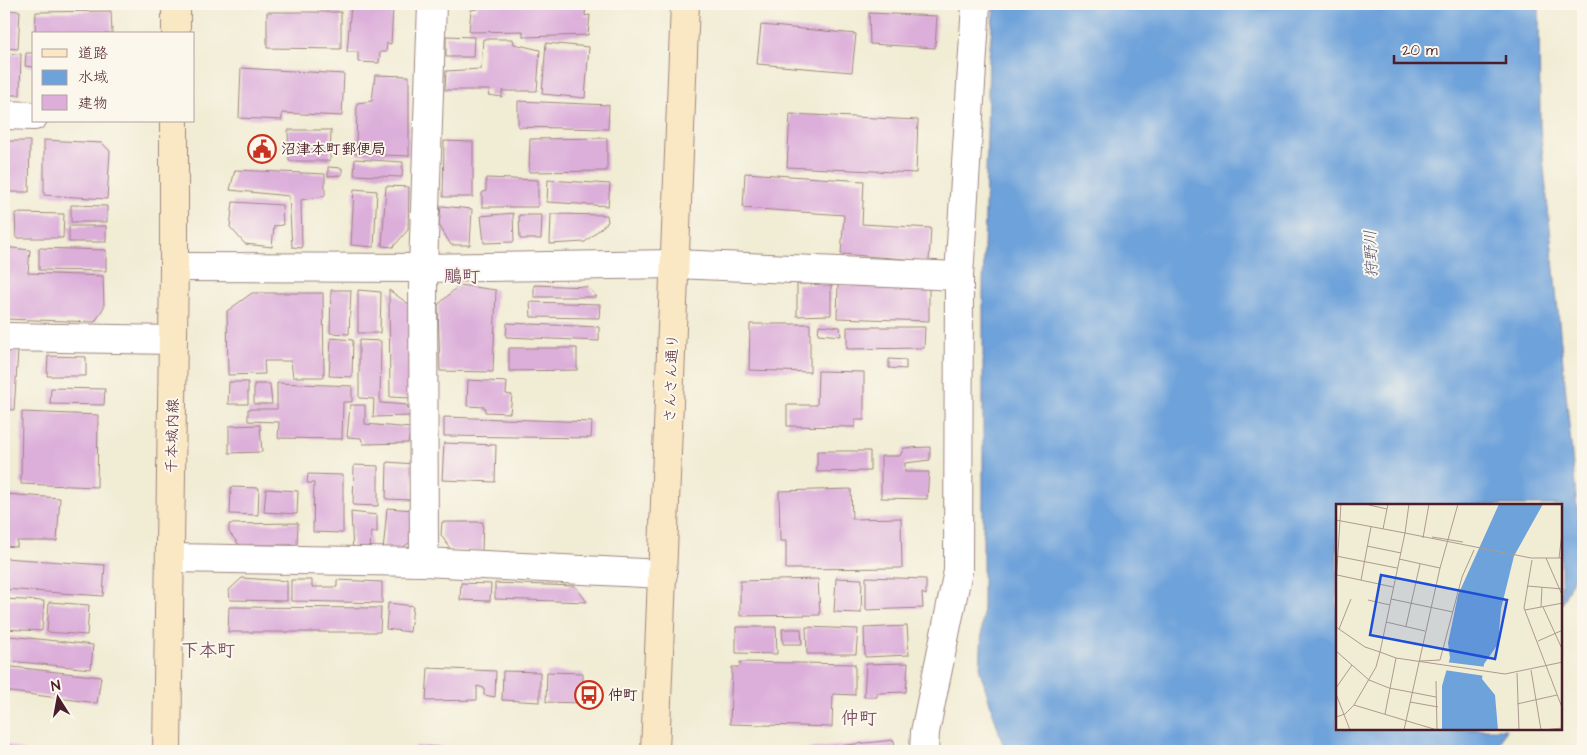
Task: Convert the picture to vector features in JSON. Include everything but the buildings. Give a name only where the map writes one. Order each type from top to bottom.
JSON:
[{"type":"main road","points":[[176,4],[176,32]]},
{"type":"main road","name":"さんさん通り","points":[[655,751],[686,4]]},
{"type":"main road","name":"千本城内線","points":[[167,751],[174,267],[174,122]]},
{"type":"street","points":[[424,562],[423,268],[432,4]]},
{"type":"street","points":[[924,751],[925,732],[958,571],[960,276],[976,4]]},
{"type":"street","points":[[4,115],[32,116]]},
{"type":"street","points":[[174,267],[423,268],[675,264],[960,276]]},
{"type":"street","points":[[4,337],[173,340]]},
{"type":"street","points":[[170,558],[424,562],[663,574]]},
{"type":"water","name":"狩野川","points":[[994,4],[1539,4],[1540,126],[1582,558],[1562,604],[1562,504],[1336,504],[1336,730],[1506,730],[1496,751],[1005,751],[980,671],[983,605],[983,288],[989,57]]},
{"type":"place","name":"沼津本町郵便局","points":[[262,149]]},
{"type":"place","name":"仲町","points":[[589,695]]},
{"type":"district","name":"鵰町","points":[[462,276]]},
{"type":"district","name":"下本町","points":[[208,650]]},
{"type":"district","name":"仲町","points":[[859,718]]}]
